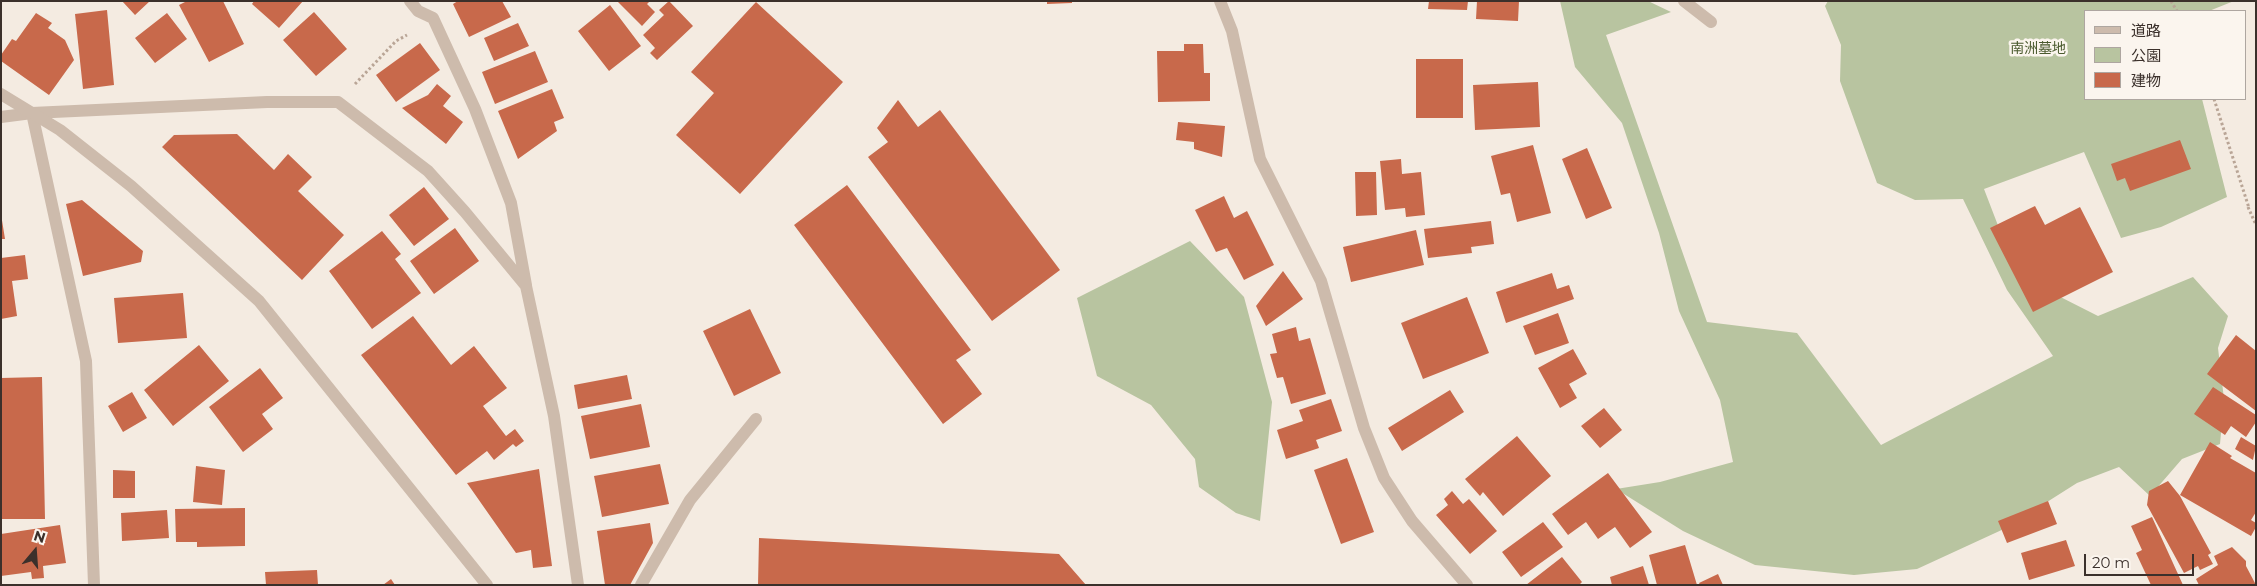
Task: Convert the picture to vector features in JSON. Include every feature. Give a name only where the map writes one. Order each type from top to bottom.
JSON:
[{"type":"street","points":[[410,1],[418,10],[433,18],[475,109],[511,203],[526,286],[554,416],[578,585]]},
{"type":"street","points":[[1220,1],[1232,30],[1260,159],[1321,281],[1364,428],[1384,478],[1412,521],[1467,585]]},
{"type":"street","points":[[1684,1],[1712,22]]},
{"type":"street","points":[[1,94],[60,130],[131,186],[259,301],[487,585]]},
{"type":"street","points":[[1,117],[32,113],[267,102],[338,102],[428,171],[465,212],[526,286]]},
{"type":"street","points":[[32,113],[86,361],[94,585]]},
{"type":"street","points":[[641,585],[690,500],[756,419]]},
{"type":"path","points":[[338,102],[396,41]]},
{"type":"path","points":[[2214,100],[2248,207],[2256,225]]},
{"type":"green space","name":"南洲墓地","points":[[1560,1],[1648,1],[1671,12],[1606,35],[1707,322],[1797,333],[1881,445],[2053,356],[2007,290],[1963,199],[1915,200],[1877,183],[1840,81],[1841,45],[1825,6],[1828,1],[2234,1],[2212,10],[2084,10],[2084,100],[2202,100],[2227,197],[2161,227],[2121,238],[2084,152],[1984,189],[2017,275],[2098,316],[2193,277],[2228,316],[2218,348],[2224,399],[2220,444],[2182,459],[2150,496],[2119,467],[2077,483],[2006,528],[1917,569],[1854,575],[1755,565],[1683,531],[1616,489],[1660,482],[1733,462],[1720,400],[1679,311],[1659,233],[1622,123],[1575,67]]},
{"type":"green space","points":[[1190,241],[1244,297],[1272,402],[1260,521],[1236,513],[1199,487],[1195,459],[1151,405],[1097,376],[1077,298]]},
{"type":"building","points":[[122,1],[150,1],[135,15]]},
{"type":"building","points":[[187,1],[223,1],[244,44],[209,62],[179,5]]},
{"type":"building","points":[[254,1],[303,1],[279,28],[252,4]]},
{"type":"building","points":[[458,1],[502,1],[511,17],[469,37],[453,4]]},
{"type":"building","points":[[617,1],[650,1],[647,4],[655,12],[642,26]]},
{"type":"building","points":[[669,1],[693,26],[657,60],[650,53],[655,48],[643,35],[664,15],[659,10]]},
{"type":"building","points":[[1047,1],[1072,1],[1072,3],[1047,4]]},
{"type":"building","points":[[1429,1],[1468,1],[1467,10],[1428,9]]},
{"type":"building","points":[[1477,1],[1519,1],[1518,21],[1476,19]]},
{"type":"building","points":[[756,2],[843,82],[740,194],[676,135],[714,93],[691,72]]},
{"type":"building","points":[[610,5],[641,46],[609,71],[578,31]]},
{"type":"building","points":[[107,10],[114,85],[83,89],[75,14]]},
{"type":"building","points":[[314,12],[347,49],[316,76],[283,40]]},
{"type":"building","points":[[36,13],[52,23],[48,28],[65,40],[74,60],[49,95],[1,61],[1,55],[12,39],[16,41]]},
{"type":"building","points":[[167,13],[187,39],[155,63],[135,38]]},
{"type":"building","points":[[518,23],[529,46],[494,61],[484,38]]},
{"type":"building","points":[[420,43],[440,70],[396,102],[376,75]]},
{"type":"building","points":[[1184,44],[1203,44],[1204,73],[1210,73],[1210,101],[1158,102],[1157,51],[1184,51]]},
{"type":"building","points":[[535,51],[548,82],[495,104],[482,72]]},
{"type":"building","points":[[1416,59],[1463,59],[1463,118],[1416,118]]},
{"type":"building","points":[[1538,82],[1540,127],[1475,130],[1473,85]]},
{"type":"building","points":[[437,84],[451,96],[443,106],[463,122],[446,144],[402,108],[428,95]]},
{"type":"building","points":[[552,89],[564,118],[554,122],[557,131],[518,159],[498,111]]},
{"type":"building","points":[[898,100],[918,127],[940,110],[1060,270],[992,321],[868,157],[888,142],[877,128]]},
{"type":"building","points":[[1178,122],[1225,126],[1222,157],[1194,149],[1194,142],[1176,140]]},
{"type":"building","points":[[237,134],[274,170],[288,154],[312,177],[298,191],[344,235],[302,280],[162,147],[174,135]]},
{"type":"building","points":[[2180,140],[2191,169],[2130,191],[2125,178],[2117,181],[2111,164]]},
{"type":"building","points":[[1533,145],[1551,213],[1517,222],[1510,193],[1501,195],[1491,156]]},
{"type":"building","points":[[1587,148],[1612,208],[1586,219],[1562,159]]},
{"type":"building","points":[[1401,159],[1402,174],[1421,172],[1425,215],[1406,217],[1405,208],[1385,210],[1380,161]]},
{"type":"building","points":[[1355,172],[1376,172],[1377,215],[1356,216]]},
{"type":"building","points":[[847,185],[971,350],[956,360],[982,394],[943,424],[794,225]]},
{"type":"building","points":[[424,187],[449,219],[414,246],[389,215]]},
{"type":"building","points":[[1224,196],[1234,218],[1247,211],[1274,265],[1244,280],[1227,248],[1216,252],[1195,210]]},
{"type":"building","points":[[82,200],[143,251],[141,262],[83,276],[66,204]]},
{"type":"building","points":[[2035,206],[2045,225],[2080,207],[2113,272],[2033,312],[1990,228]]},
{"type":"building","points":[[1,214],[5,239],[1,239]]},
{"type":"building","points":[[1491,221],[1494,244],[1471,247],[1472,253],[1428,258],[1424,229]]},
{"type":"building","points":[[455,228],[479,261],[434,294],[410,261]]},
{"type":"building","points":[[1416,230],[1424,265],[1351,282],[1343,247]]},
{"type":"building","points":[[382,231],[401,254],[395,259],[421,293],[372,329],[329,271]]},
{"type":"building","points":[[25,255],[28,279],[12,281],[17,316],[1,319],[1,258]]},
{"type":"building","points":[[1283,271],[1303,299],[1266,326],[1256,306]]},
{"type":"building","points":[[1552,273],[1557,289],[1569,285],[1574,299],[1506,323],[1496,292]]},
{"type":"building","points":[[183,293],[187,338],[118,343],[114,298]]},
{"type":"building","points":[[1467,297],[1489,353],[1423,379],[1401,323]]},
{"type":"building","points":[[750,309],[781,373],[734,396],[703,331]]},
{"type":"building","points":[[1558,313],[1569,343],[1535,355],[1523,326]]},
{"type":"building","points":[[413,316],[451,365],[474,346],[507,388],[483,406],[506,436],[515,429],[524,441],[516,447],[513,444],[494,460],[487,451],[456,475],[361,355]]},
{"type":"building","points":[[1296,327],[1299,341],[1310,338],[1326,394],[1291,404],[1283,377],[1277,378],[1270,354],[1277,353],[1272,334]]},
{"type":"building","points":[[2236,335],[2256,351],[2256,411],[2207,374]]},
{"type":"building","points":[[199,345],[229,381],[173,426],[144,390]]},
{"type":"building","points":[[1573,349],[1587,374],[1569,384],[1577,398],[1560,408],[1538,368]]},
{"type":"building","points":[[260,368],[283,398],[262,414],[273,429],[243,452],[209,407]]},
{"type":"building","points":[[627,375],[632,399],[578,409],[574,385]]},
{"type":"building","points":[[42,377],[45,519],[1,519],[1,378]]},
{"type":"building","points":[[2213,387],[2256,415],[2256,422],[2246,437],[2231,426],[2225,435],[2194,414]]},
{"type":"building","points":[[1450,390],[1464,412],[1402,451],[1388,428]]},
{"type":"building","points":[[132,392],[147,418],[123,432],[108,406]]},
{"type":"building","points":[[1331,399],[1342,431],[1316,440],[1319,448],[1286,459],[1277,430],[1303,421],[1299,410]]},
{"type":"building","points":[[641,404],[650,447],[590,459],[581,416]]},
{"type":"building","points":[[1604,408],[1622,430],[1600,448],[1581,426]]},
{"type":"building","points":[[1517,436],[1551,476],[1503,516],[1483,492],[1480,496],[1465,479]]},
{"type":"building","points":[[2241,437],[2256,446],[2253,460],[2235,449]]},
{"type":"building","points":[[2210,442],[2232,456],[2230,458],[2256,473],[2256,512],[2251,520],[2256,523],[2256,527],[2251,536],[2180,495]]},
{"type":"building","points":[[1347,458],[1374,532],[1341,544],[1314,470]]},
{"type":"building","points":[[660,464],[669,504],[602,517],[594,476]]},
{"type":"building","points":[[196,466],[225,470],[222,505],[193,502]]},
{"type":"building","points":[[539,469],[552,566],[533,568],[531,550],[516,553],[467,483]]},
{"type":"building","points":[[113,470],[135,471],[135,498],[113,498]]},
{"type":"building","points":[[1608,473],[1652,532],[1630,548],[1615,527],[1598,539],[1586,522],[1568,535],[1552,514]]},
{"type":"building","points":[[2168,481],[2180,496],[2211,553],[2208,555],[2213,564],[2200,570],[2198,566],[2184,573],[2147,505],[2149,491]]},
{"type":"building","points":[[1452,491],[1463,504],[1469,499],[1497,531],[1470,554],[1436,515],[1448,505],[1444,499]]},
{"type":"building","points":[[2048,501],[2057,524],[2007,543],[1998,521]]},
{"type":"building","points":[[245,508],[245,546],[197,547],[197,542],[176,542],[175,509]]},
{"type":"building","points":[[167,510],[169,538],[122,541],[121,513]]},
{"type":"building","points":[[2152,517],[2183,585],[2151,585],[2136,553],[2142,550],[2131,526]]},
{"type":"building","points":[[1543,522],[1563,547],[1521,577],[1502,552]]},
{"type":"building","points":[[650,523],[653,543],[630,585],[605,585],[597,531]]},
{"type":"building","points":[[60,525],[66,563],[43,566],[44,578],[32,579],[31,572],[1,576],[1,534]]},
{"type":"building","points":[[759,538],[1059,554],[1086,585],[758,585]]},
{"type":"building","points":[[2066,540],[2075,566],[2029,580],[2021,553]]},
{"type":"building","points":[[1685,545],[1697,585],[1657,585],[1649,555]]},
{"type":"building","points":[[2232,547],[2246,561],[2246,566],[2256,585],[2199,585],[2196,579],[2218,565],[2214,556]]},
{"type":"building","points":[[1562,557],[1582,582],[1579,585],[1526,585]]},
{"type":"building","points":[[1643,566],[1649,585],[1612,585],[1610,577]]},
{"type":"building","points":[[317,570],[318,585],[266,585],[265,572]]},
{"type":"building","points":[[1718,574],[1723,585],[1700,585],[1699,583]]},
{"type":"building","points":[[391,579],[395,585],[383,585]]}]
